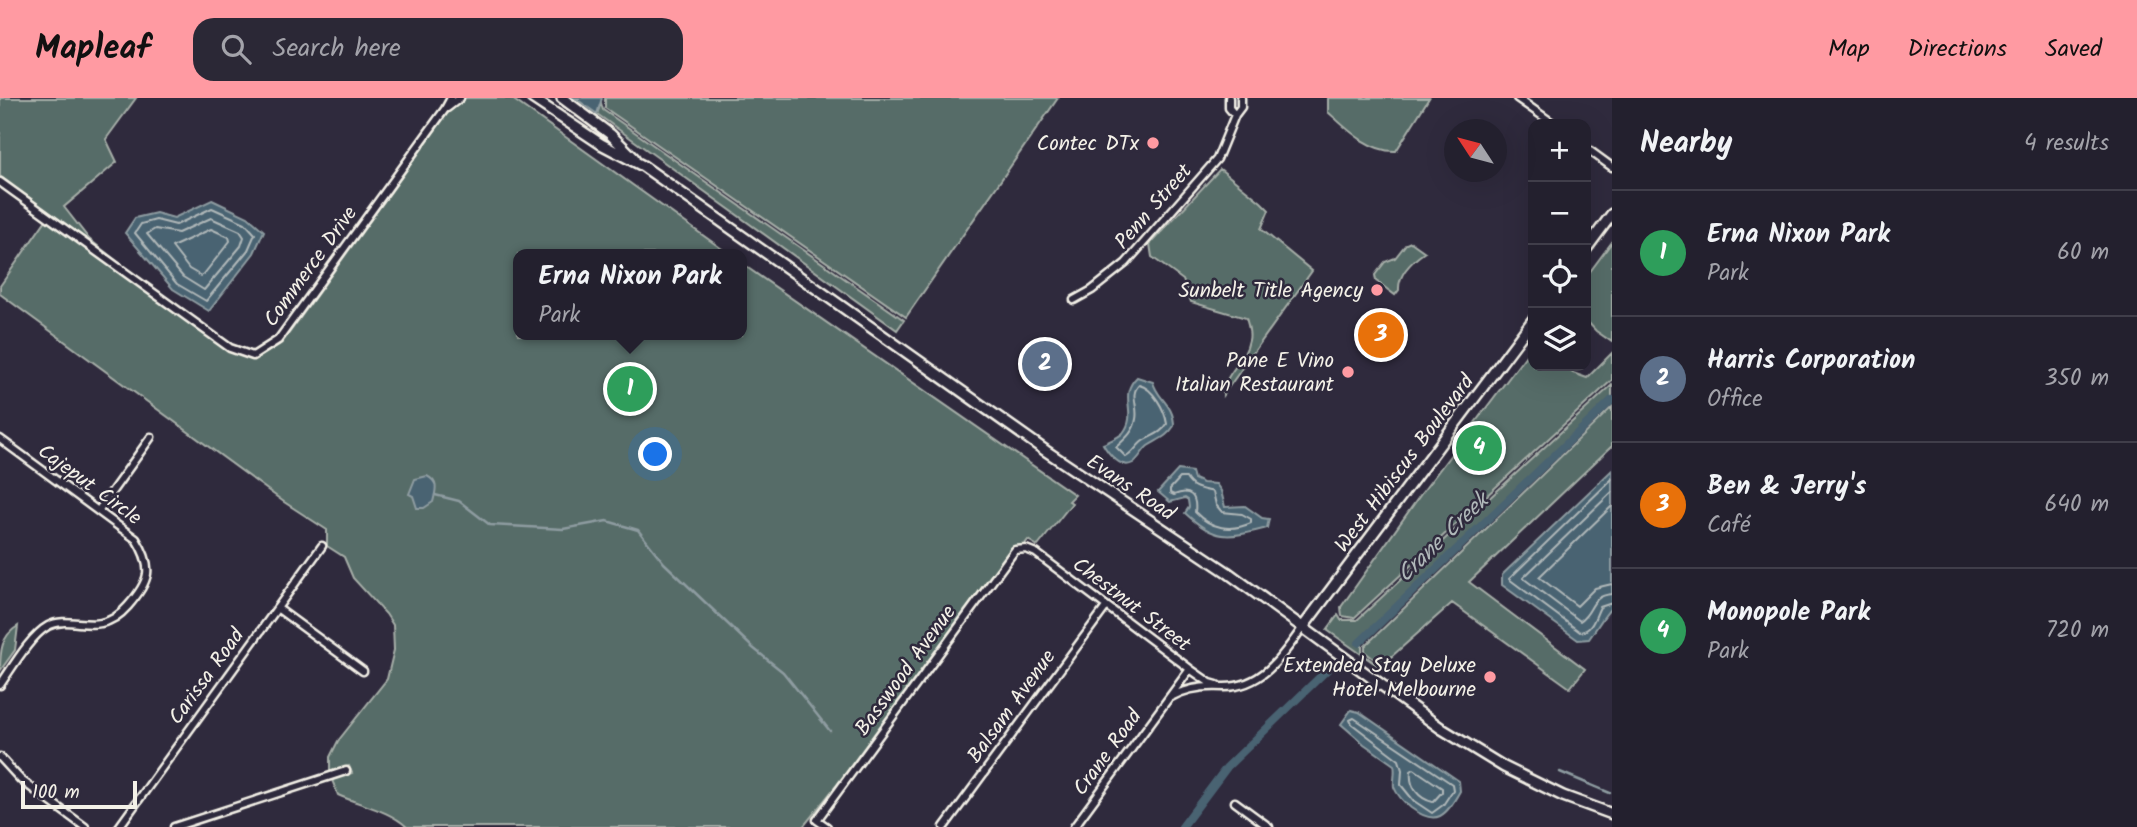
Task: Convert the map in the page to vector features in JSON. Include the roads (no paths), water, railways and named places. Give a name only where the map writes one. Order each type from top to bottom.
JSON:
[{"type":"street","name":"Commerce Drive","points":[[0,182],[230,348],[253,356],[278,340],[451,98]]},
{"type":"street","name":"Commerce Drive","points":[[445,109],[460,98]]},
{"type":"street","name":"Evans Road","points":[[532,98],[601,144],[643,166],[1046,451],[1227,572],[1406,705],[1481,754],[1545,788],[1612,814]]},
{"type":"street","name":"Evans Road","points":[[562,98],[610,134],[643,166]]},
{"type":"street","points":[[1229,98],[1229,108],[1235,115]]},
{"type":"street","name":"Penn Street","points":[[1074,300],[1126,263],[1217,159],[1241,107],[1241,98]]},
{"type":"street","points":[[1517,98],[1547,119]]},
{"type":"street","points":[[1591,152],[1612,167]]},
{"type":"street","points":[[1590,245],[1612,214]]},
{"type":"street","name":"West Hibiscus Boulevard","points":[[1303,627],[1528,327]]},
{"type":"street","points":[[98,511],[151,437]]},
{"type":"street","name":"Cajeput Circle","points":[[0,439],[136,539],[146,554],[148,571],[143,589],[115,618],[100,624],[65,622],[50,625],[38,634],[0,685]]},
{"type":"street","name":"Carissa Road","points":[[119,827],[322,545]]},
{"type":"street","name":"Chestnut Street","points":[[1026,549],[1190,669],[1217,685]]},
{"type":"street","name":"Basswood Avenue","points":[[827,827],[817,820],[1015,550],[1026,549]]},
{"type":"street","name":"Balsam Avenue","points":[[944,827],[1107,607]]},
{"type":"street","points":[[277,608],[363,671]]},
{"type":"street","name":"Crane Road","points":[[1169,698],[1178,693],[1217,685],[1241,685],[1261,676],[1276,664],[1303,627]]},
{"type":"street","name":"Crane Road","points":[[1074,827],[1190,669]]},
{"type":"street","points":[[0,757],[15,775],[85,827]]},
{"type":"street","points":[[174,827],[346,771]]},
{"type":"street","points":[[1235,802],[1269,827]]},
{"type":"water","points":[[575,98],[602,98],[597,114]]},
{"type":"water","points":[[212,200],[248,217],[264,231],[254,253],[209,311],[173,289],[125,233],[135,218],[156,213],[174,218]]},
{"type":"water","points":[[1137,377],[1153,382],[1171,412],[1174,426],[1128,465],[1112,456],[1103,444],[1121,435],[1127,426],[1129,391]]},
{"type":"water","points":[[1178,470],[1192,472],[1194,479],[1203,483],[1216,484],[1221,491],[1225,507],[1245,506],[1262,518],[1269,519],[1267,528],[1232,535],[1205,529],[1185,513],[1189,507],[1188,500],[1185,498],[1170,502],[1158,492]]},
{"type":"water","points":[[1612,470],[1612,607],[1589,639],[1578,640],[1502,585],[1502,575]]},
{"type":"water","points":[[427,476],[435,484],[433,502],[424,508],[417,508],[413,496],[409,494],[415,479]]},
{"type":"water","points":[[1351,710],[1359,712],[1459,781],[1460,791],[1445,812],[1434,818],[1428,817],[1404,801],[1394,787],[1394,765],[1341,724]]},
{"type":"waterway","name":"Crane Creek","points":[[1359,643],[1612,400]]},
{"type":"waterway","points":[[435,495],[459,501],[490,525],[563,529],[607,521],[638,530],[664,563],[753,648],[783,672],[830,731]]},
{"type":"waterway","name":"Crane Creek","points":[[1182,827],[1227,767],[1327,670]]},
{"type":"waterway","points":[[1560,772],[1610,793]]},
{"type":"place","name":"Contec DTx","points":[[1153,143]]},
{"type":"place","name":"Sunbelt Title Agency","points":[[1377,290]]},
{"type":"place","name":"Ben & Jerry's","points":[[1381,335]]},
{"type":"place","name":"Harris Corporation","points":[[1045,364]]},
{"type":"place","name":"Pane E Vino Italian Restaurant","points":[[1348,372]]},
{"type":"place","name":"Erna Nixon Park","points":[[630,389]]},
{"type":"place","name":"Monopole Park","points":[[1479,448]]},
{"type":"place","name":"Extended Stay Deluxe Hotel Melbourne","points":[[1490,677]]}]
